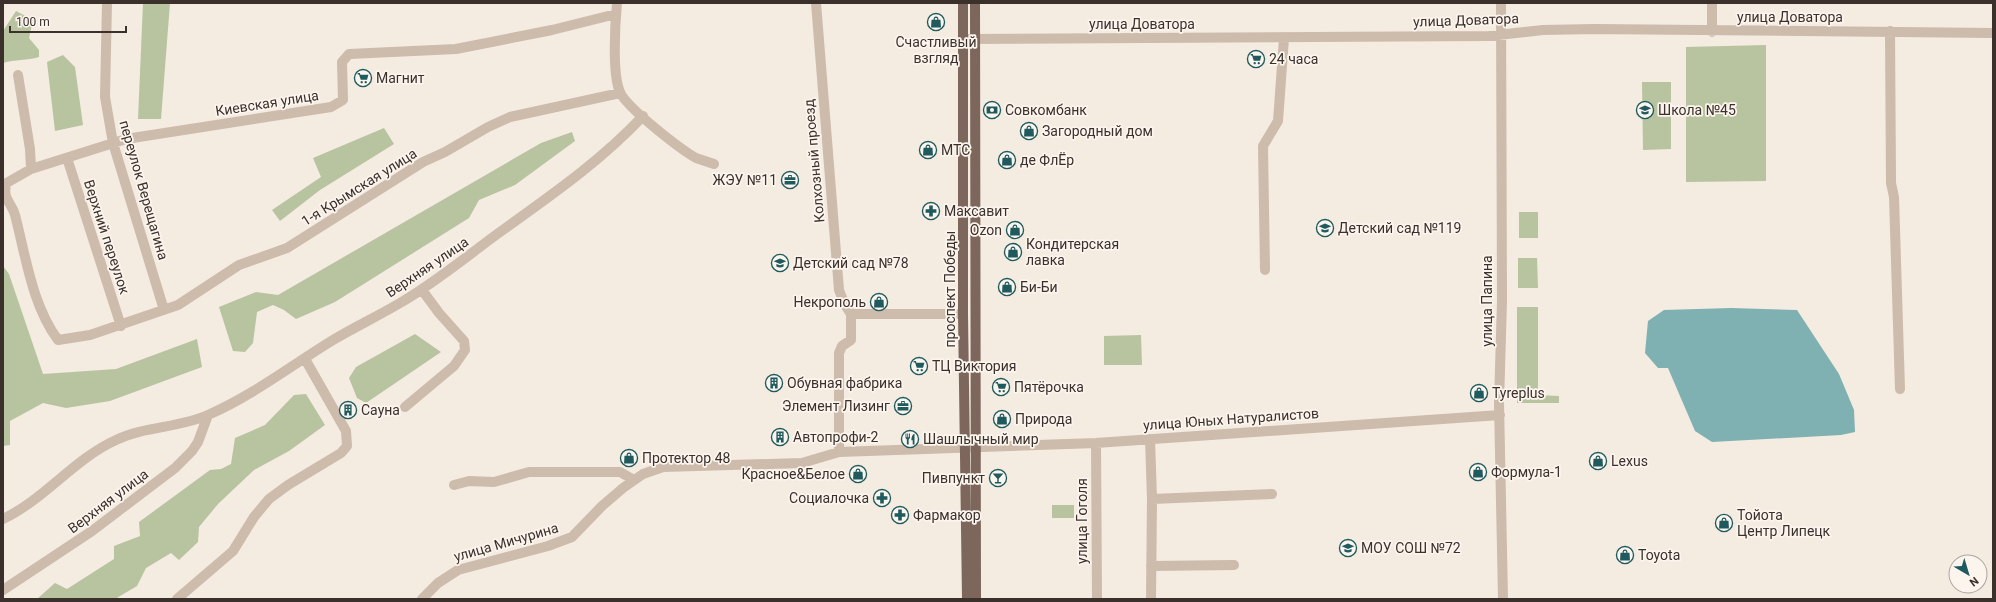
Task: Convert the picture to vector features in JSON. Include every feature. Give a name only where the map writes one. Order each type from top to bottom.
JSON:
[{"type":"main road","name":"проспект Победы","points":[[963,3],[963,314],[976,599]]},
{"type":"main road","name":"проспект Победы","points":[[967,599],[975,3]]},
{"type":"street","name":"переулок Верещагина","points":[[107,3],[105,97],[113,143],[164,310]]},
{"type":"street","points":[[617,3],[616,76],[620,93],[643,116],[680,147],[697,158],[714,164]]},
{"type":"street","name":"Колхозный проезд","points":[[816,3],[839,290],[845,305],[851,314],[851,340],[842,346],[839,353],[839,452]]},
{"type":"street","name":"улица Папина","points":[[1501,3],[1502,301],[1500,415],[1504,599]]},
{"type":"street","points":[[1712,3],[1712,32]]},
{"type":"street","name":"Киевская улица","points":[[4,184],[31,169],[113,143],[139,137],[331,108],[343,100],[342,62],[349,54],[456,49],[552,30],[616,14]]},
{"type":"street","name":"улица Доватора","points":[[963,39],[1501,36],[1543,30],[1712,32],[1890,31],[1993,33]]},
{"type":"street","points":[[1890,31],[1891,183],[1894,197],[1900,389]]},
{"type":"street","points":[[1265,270],[1263,146],[1278,121],[1281,101],[1284,38]]},
{"type":"street","points":[[18,75],[30,149],[31,169]]},
{"type":"street","name":"1-я Крымская улица","points":[[4,184],[4,195],[14,212],[39,307],[50,330],[58,340],[90,336],[178,305],[239,264],[287,248],[423,162],[446,152],[488,127],[510,118],[620,93]]},
{"type":"street","name":"Верхняя улица","points":[[3,519],[39,496],[96,451],[115,440],[136,432],[208,415],[243,397],[422,290],[564,186],[626,134],[643,116]]},
{"type":"street","name":"Верхний переулок","points":[[67,158],[121,326]]},
{"type":"street","points":[[404,407],[454,366],[465,350],[464,341],[439,313],[422,290]]},
{"type":"street","points":[[851,314],[963,314]]},
{"type":"street","points":[[176,599],[234,551],[254,517],[269,499],[288,485],[341,453],[347,446],[346,431],[305,359]]},
{"type":"street","name":"Верхняя улица","points":[[3,590],[92,531],[175,468],[198,442],[208,415]]},
{"type":"street","name":"улица Юных Натуралистов","points":[[970,448],[1096,443],[1500,415]]},
{"type":"street","points":[[1150,439],[1152,499],[1151,599]]},
{"type":"street","name":"улица Гоголя","points":[[1096,443],[1097,599]]},
{"type":"street","name":"улица Мичурина","points":[[422,599],[438,582],[458,570],[548,546],[572,537],[602,506],[634,480],[643,474],[663,467],[802,462],[839,452],[970,448]]},
{"type":"street","points":[[454,485],[469,481],[494,482],[529,472],[620,472],[634,480]]},
{"type":"street","points":[[1152,499],[1272,494]]},
{"type":"street","points":[[1151,566],[1234,565]]},
{"type":"green space","points":[[143,3],[170,3],[161,119],[138,119]]},
{"type":"green space","points":[[16,11],[33,20],[29,38],[39,50],[39,57],[3,63],[3,31]]},
{"type":"green space","points":[[1766,45],[1766,181],[1686,182],[1686,47]]},
{"type":"green space","points":[[63,55],[75,67],[83,125],[55,131],[47,62]]},
{"type":"green space","points":[[1642,82],[1671,82],[1671,149],[1643,150]]},
{"type":"green space","points":[[384,128],[394,144],[320,190],[280,221],[272,210],[321,177],[313,158]]},
{"type":"green space","points":[[572,132],[575,141],[515,185],[479,200],[469,218],[335,302],[296,319],[284,310],[273,305],[257,312],[253,343],[245,352],[233,351],[219,307],[256,292],[278,295],[541,143]]},
{"type":"green space","points":[[1519,212],[1538,212],[1538,238],[1519,238]]},
{"type":"green space","points":[[1518,258],[1537,258],[1538,288],[1518,288]]},
{"type":"green space","points":[[3,266],[9,274],[43,374],[116,369],[197,339],[202,367],[110,401],[66,408],[43,403],[10,421],[10,445],[3,446]]},
{"type":"green space","points":[[1517,307],[1538,307],[1538,395],[1559,396],[1559,403],[1517,403]]},
{"type":"green space","points":[[415,334],[441,352],[366,403],[357,398],[349,378],[356,367]]},
{"type":"green space","points":[[1141,335],[1142,365],[1104,365],[1104,336]]},
{"type":"green space","points":[[306,394],[325,425],[289,451],[254,470],[218,504],[199,527],[198,542],[179,560],[171,553],[146,568],[137,586],[115,599],[37,599],[55,583],[67,589],[114,559],[114,546],[140,536],[139,522],[210,470],[221,469],[231,464],[235,438],[265,425],[294,395]]},
{"type":"green space","points":[[1052,505],[1074,505],[1074,518],[1052,518]]},
{"type":"water","points":[[1731,308],[1797,310],[1839,374],[1854,410],[1855,432],[1841,435],[1712,442],[1695,431],[1668,368],[1658,368],[1645,353],[1648,321],[1664,310]]},
{"type":"place","name":"Счастливый взгляд","points":[[936,22]]},
{"type":"place","name":"24 часа","points":[[1256,59]]},
{"type":"place","name":"Магнит","points":[[363,78]]},
{"type":"place","name":"Совкомбанк","points":[[992,110]]},
{"type":"place","name":"Школа №45","points":[[1645,110]]},
{"type":"place","name":"Загородный дом","points":[[1029,131]]},
{"type":"place","name":"МТС","points":[[928,150]]},
{"type":"place","name":"де ФлЁр","points":[[1007,160]]},
{"type":"place","name":"ЖЭУ №11","points":[[790,180]]},
{"type":"place","name":"Максавит","points":[[931,211]]},
{"type":"place","name":"Детский сад №119","points":[[1325,228]]},
{"type":"place","name":"Ozon","points":[[1015,230]]},
{"type":"place","name":"Кондитерская лавка","points":[[1013,252]]},
{"type":"place","name":"Детский сад №78","points":[[780,263]]},
{"type":"place","name":"Би-Би","points":[[1007,287]]},
{"type":"place","name":"Некрополь","points":[[879,302]]},
{"type":"place","name":"ТЦ Виктория","points":[[919,366]]},
{"type":"place","name":"Обувная фабрика","points":[[774,383]]},
{"type":"place","name":"Пятёрочка","points":[[1001,387]]},
{"type":"place","name":"Tyreplus","points":[[1479,393]]},
{"type":"place","name":"Элемент Лизинг","points":[[903,406]]},
{"type":"place","name":"Сауна","points":[[348,410]]},
{"type":"place","name":"Природа","points":[[1002,419]]},
{"type":"place","name":"Автопрофи-2","points":[[780,437]]},
{"type":"place","name":"Шашлычный мир","points":[[910,439]]},
{"type":"place","name":"Протектор 48","points":[[629,458]]},
{"type":"place","name":"Lexus","points":[[1598,461]]},
{"type":"place","name":"Формула-1","points":[[1478,472]]},
{"type":"place","name":"Красное&Белое","points":[[858,474]]},
{"type":"place","name":"Пивпункт","points":[[998,478]]},
{"type":"place","name":"Социалочка","points":[[882,498]]},
{"type":"place","name":"Фармакор","points":[[900,515]]},
{"type":"place","name":"Тойота Центр Липецк","points":[[1724,523]]},
{"type":"place","name":"МОУ СОШ №72","points":[[1348,548]]},
{"type":"place","name":"Toyota","points":[[1625,555]]}]
